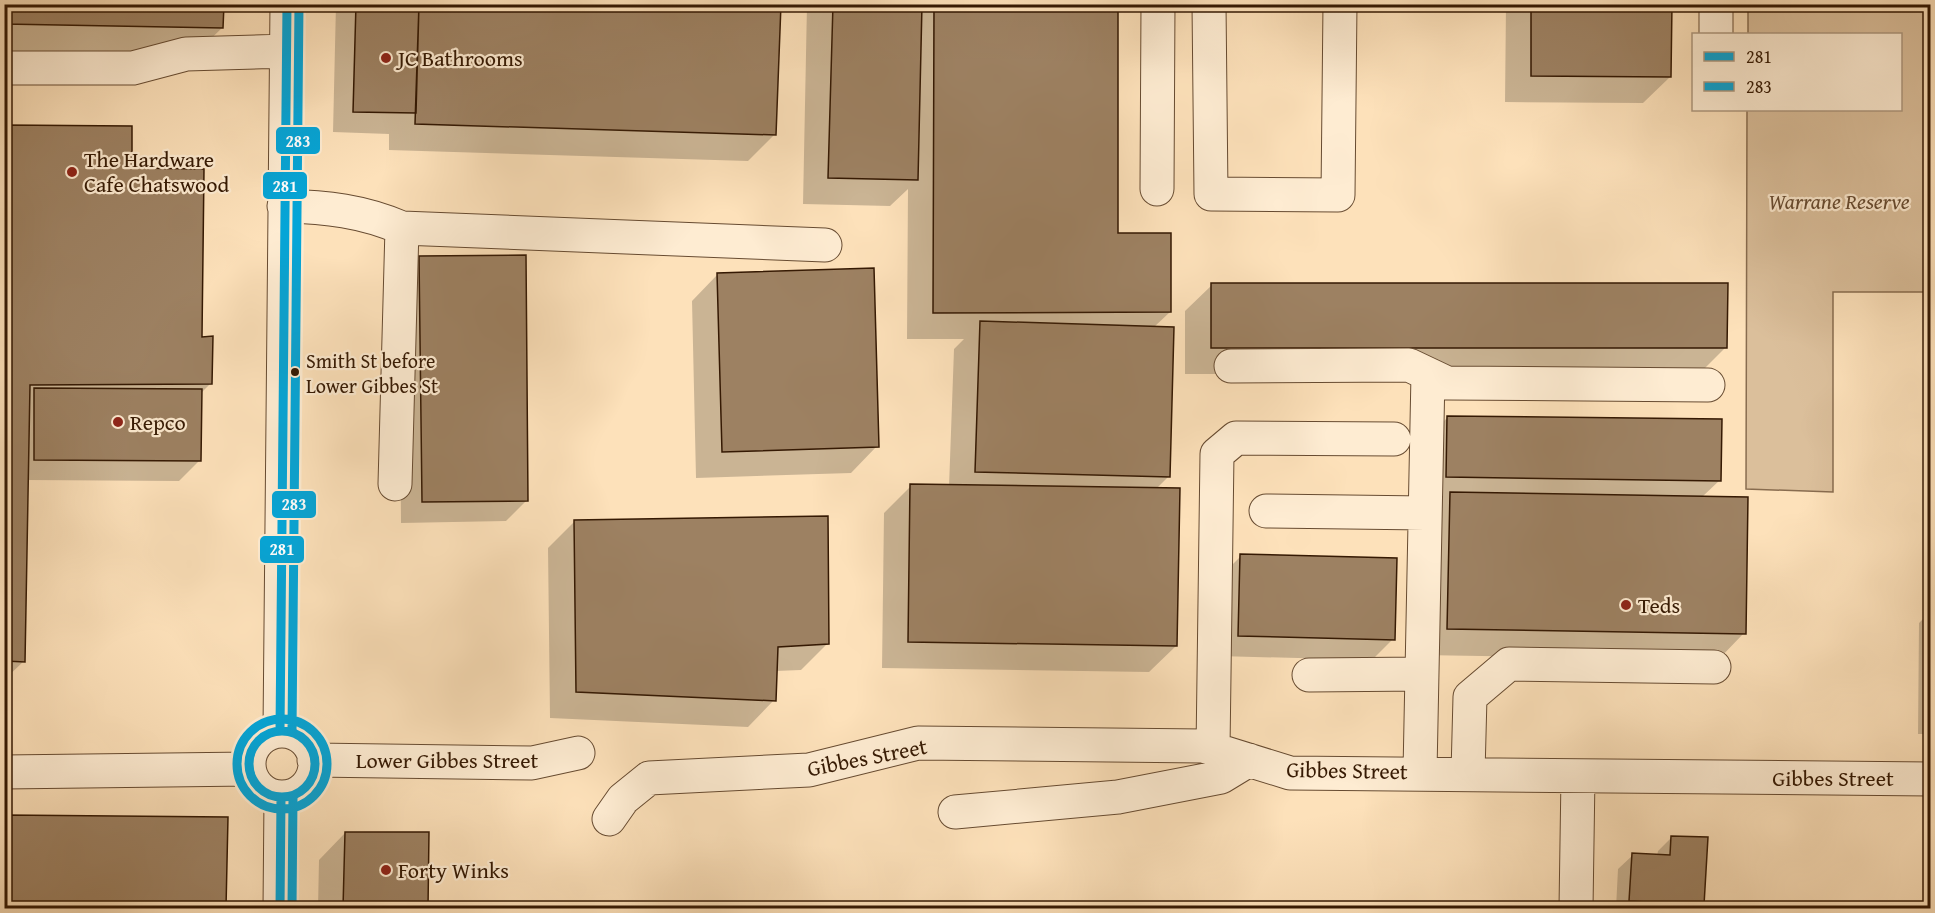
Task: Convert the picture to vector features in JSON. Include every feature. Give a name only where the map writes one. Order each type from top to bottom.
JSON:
[{"type":"street","points":[[280,731],[287,4]]},
{"type":"street","points":[[1157,189],[1158,4]]},
{"type":"street","points":[[1209,4],[1211,194],[1338,195],[1340,4]]},
{"type":"street","points":[[1716,4],[1716,33]]},
{"type":"street","points":[[4,68],[133,68],[186,54],[286,51]]},
{"type":"street","points":[[284,206],[329,207],[374,216],[402,228],[825,245]]},
{"type":"street","points":[[395,484],[402,228]]},
{"type":"street","points":[[1231,366],[1409,365],[1447,383],[1708,385]]},
{"type":"street","points":[[1420,772],[1428,374]]},
{"type":"street","points":[[1213,749],[1217,454],[1236,438],[1394,439]]},
{"type":"street","points":[[1266,511],[1425,513]]},
{"type":"street","points":[[1468,773],[1470,697],[1509,664],[1714,667]]},
{"type":"street","points":[[1309,675],[1422,674]]},
{"type":"street","points":[[280,731],[297,734],[305,741],[314,760],[314,772],[302,790],[281,798],[263,792],[251,778],[249,769],[252,749],[258,741],[280,731]]},
{"type":"street","name":"Gibbes Street","points":[[609,819],[623,799],[650,778],[809,770],[918,743],[1203,746],[1290,773],[1420,772],[1578,776],[1930,778]]},
{"type":"street","name":"Lower Gibbes Street","points":[[314,760],[532,763],[578,753]]},
{"type":"street","points":[[955,812],[1118,797],[1221,777],[1249,760]]},
{"type":"street","points":[[4,772],[249,769]]},
{"type":"street","points":[[1576,909],[1578,776]]},
{"type":"street","points":[[280,909],[281,798]]},
{"type":"green space","name":"Warrane Reserve","points":[[1748,5],[1930,5],[1930,292],[1833,292],[1833,492],[1746,489],[1747,111],[1902,111],[1902,33],[1748,33]]},
{"type":"building","points":[[4,4],[224,4],[223,28],[4,24]]},
{"type":"building","name":"JC Bathrooms","points":[[356,4],[419,4],[416,113],[353,112]]},
{"type":"building","points":[[419,4],[781,4],[776,135],[415,124]]},
{"type":"building","points":[[833,4],[922,4],[918,180],[828,178]]},
{"type":"building","points":[[934,4],[1118,4],[1118,233],[1171,233],[1171,312],[933,313]]},
{"type":"building","points":[[1531,4],[1672,4],[1671,77],[1531,76]]},
{"type":"building","points":[[4,125],[132,126],[132,168],[204,169],[202,337],[213,336],[212,384],[30,385],[25,662],[5,661],[5,687]]},
{"type":"building","points":[[526,255],[528,501],[422,502],[419,256]]},
{"type":"building","points":[[874,268],[879,447],[722,452],[717,273]]},
{"type":"building","points":[[1211,283],[1728,283],[1727,348],[1211,348]]},
{"type":"building","points":[[980,321],[1174,327],[1170,477],[975,472]]},
{"type":"building","name":"Repco","points":[[34,388],[202,389],[201,461],[34,460]]},
{"type":"building","points":[[1447,416],[1722,419],[1721,481],[1446,477]]},
{"type":"building","points":[[910,484],[1180,488],[1177,646],[908,642]]},
{"type":"building","points":[[1450,492],[1748,497],[1746,634],[1447,629]]},
{"type":"building","points":[[828,516],[829,644],[778,647],[776,701],[576,692],[574,520]]},
{"type":"building","points":[[1240,554],[1397,558],[1395,640],[1238,636]]},
{"type":"building","points":[[4,815],[228,817],[226,908],[4,908]]},
{"type":"building","name":"Forty Winks","points":[[345,832],[429,832],[428,908],[343,908]]},
{"type":"building","points":[[1671,836],[1708,837],[1704,905],[1629,901],[1632,853],[1670,855]]},
{"type":"building","points":[[1778,904],[1823,906],[1823,908],[1778,908]]},
{"type":"transit line","name":"281","points":[[280,731],[287,4]]},
{"type":"transit line","name":"283","points":[[292,731],[299,4]]},
{"type":"transit line","name":"283","points":[[282,719],[299,723],[314,732],[323,747],[327,764],[323,781],[314,796],[299,805],[282,809],[265,805],[250,796],[241,781],[237,764],[241,747],[250,732],[265,723],[282,719]]},
{"type":"transit line","name":"281","points":[[282,731],[295,734],[305,741],[312,751],[315,764],[312,777],[305,787],[295,794],[282,797],[269,794],[259,787],[252,777],[249,764],[252,751],[259,741],[269,734],[282,731]]},
{"type":"transit line","name":"281","points":[[280,908],[281,798]]},
{"type":"transit line","name":"283","points":[[292,908],[293,798]]},
{"type":"place","name":"JC Bathrooms","points":[[386,58]]},
{"type":"place","name":"The Hardware Cafe Chatswood","points":[[72,172]]},
{"type":"place","name":"Smith St before Lower Gibbes St","points":[[295,372]]},
{"type":"place","name":"Repco","points":[[118,422]]},
{"type":"place","name":"Teds","points":[[1626,605]]},
{"type":"place","name":"Forty Winks","points":[[386,870]]}]
